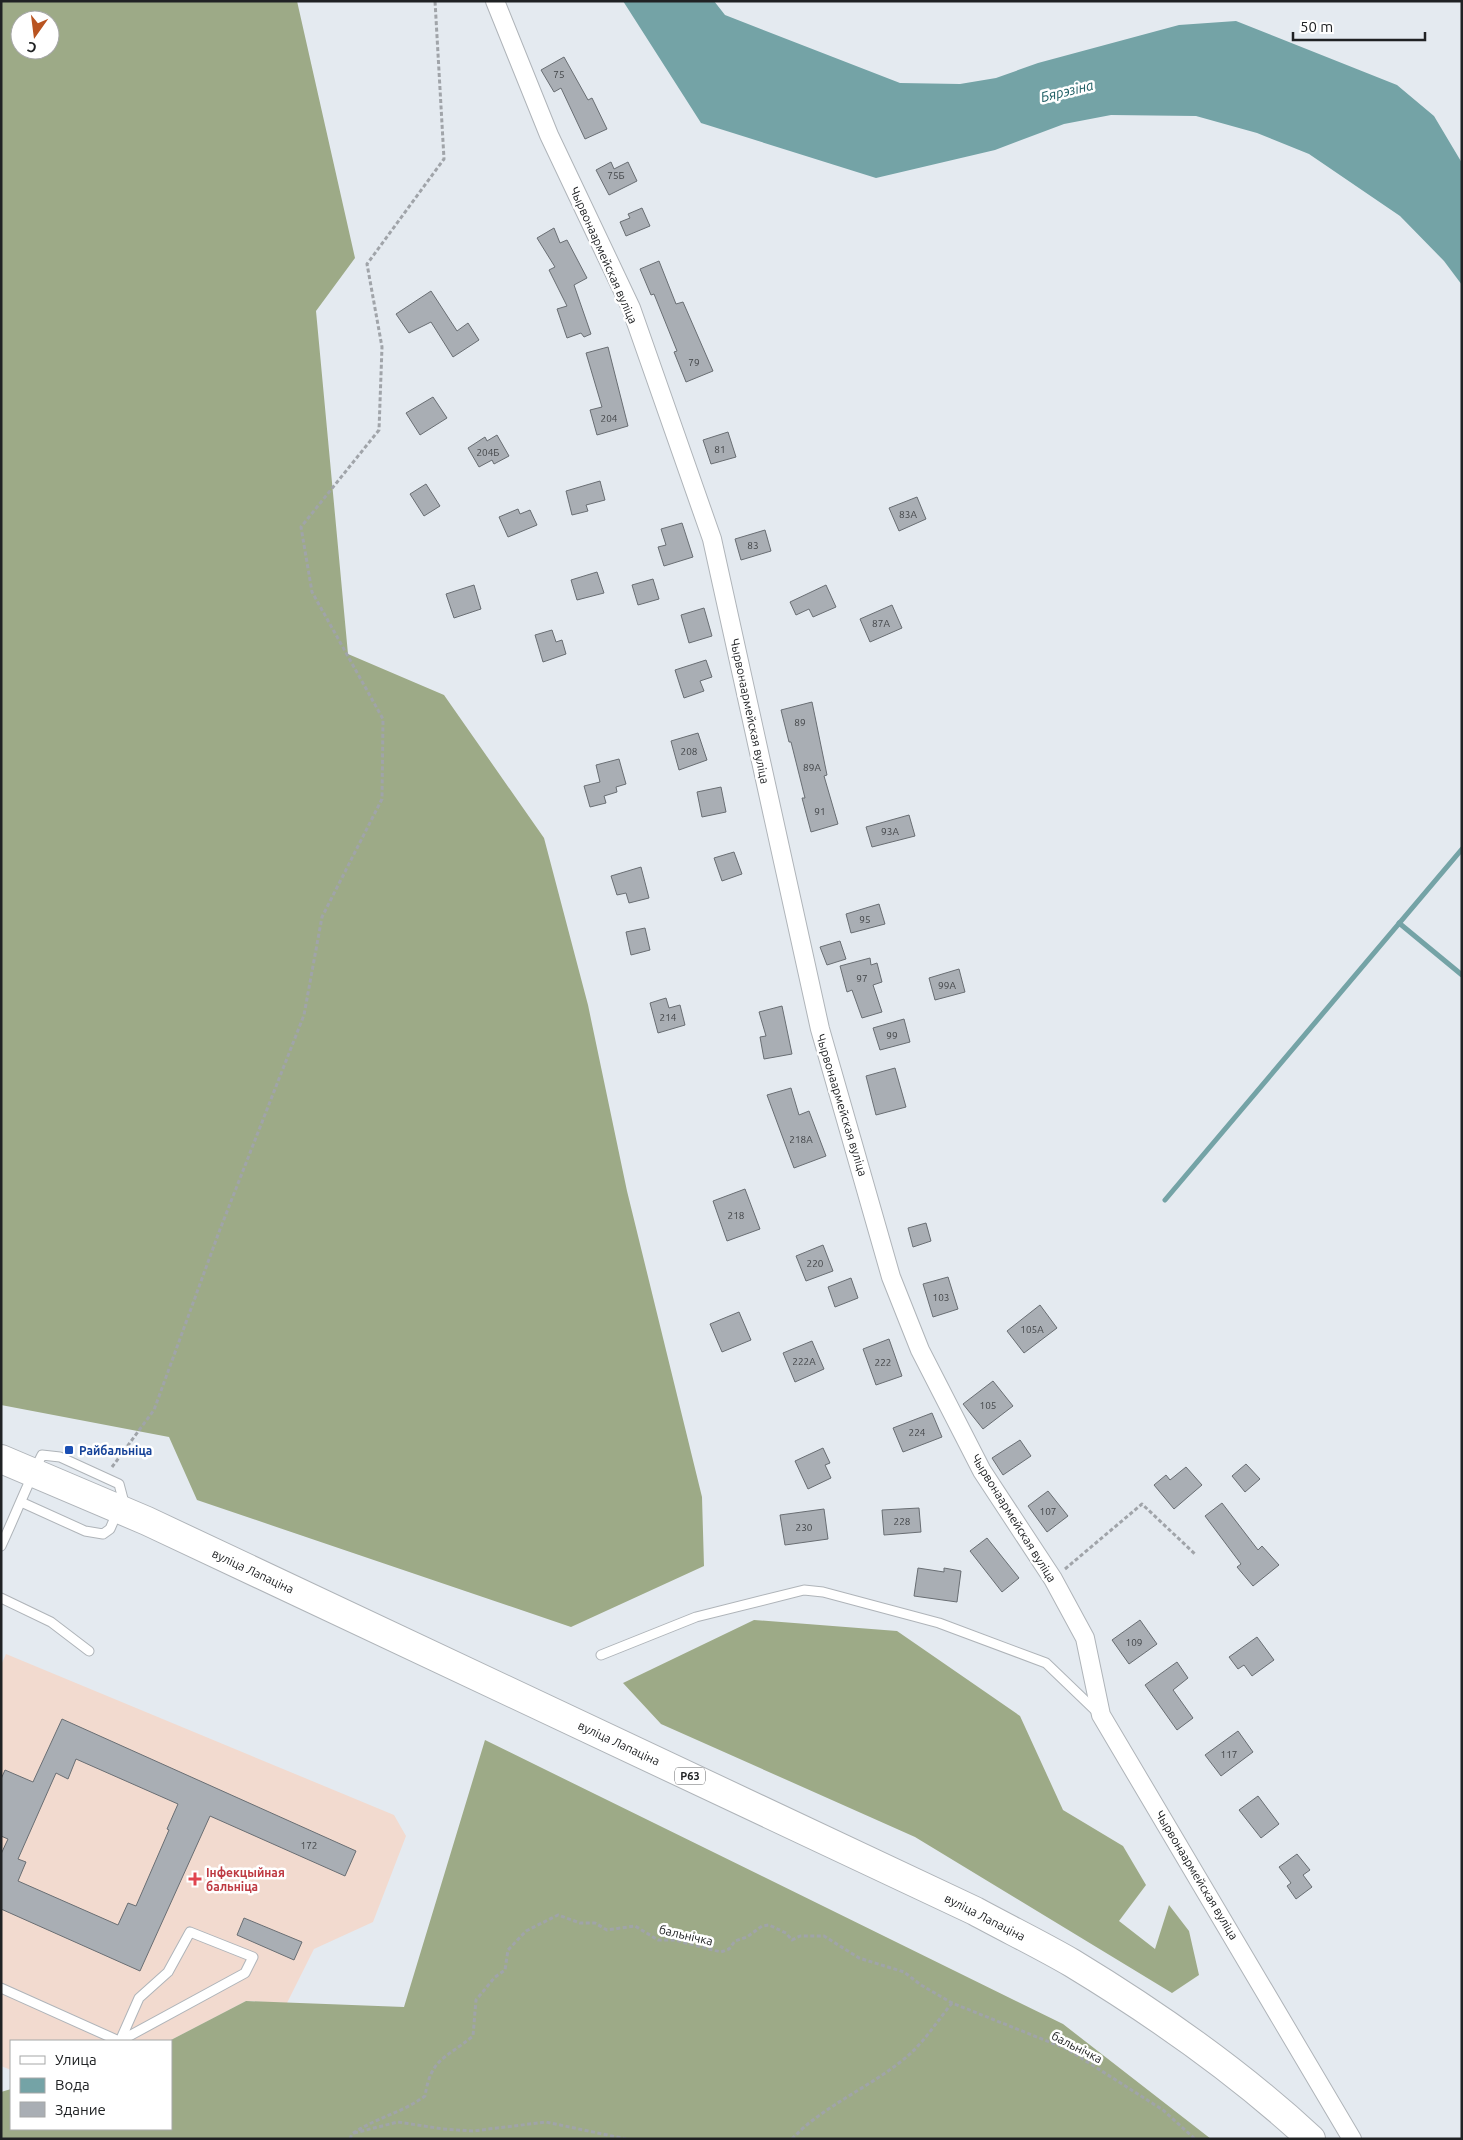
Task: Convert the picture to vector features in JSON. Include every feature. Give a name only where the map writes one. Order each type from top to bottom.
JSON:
[{"type":"main road","name":"вуліца Лапаціна","points":[[1,1459],[119,1510],[975,1911],[1072,1963],[1172,2028],[1279,2109],[1311,2139]]},
{"type":"street","name":"Чырвонаармейская вуліца","points":[[495,1],[549,135],[630,308],[712,539],[820,1029],[891,1277],[920,1350],[982,1471],[1053,1579],[1085,1638],[1101,1715],[1352,2139]]},
{"type":"lane","points":[[1,1546],[20,1502],[42,1455],[60,1457],[118,1484],[123,1499],[110,1529],[103,1534],[85,1531],[20,1502]]},
{"type":"lane","points":[[601,1655],[696,1617],[804,1590],[823,1592],[939,1622],[1046,1663],[1101,1715]]},
{"type":"lane","points":[[1,1598],[51,1622],[89,1651]]},
{"type":"lane","points":[[119,2040],[138,1998],[168,1972],[190,1932],[253,1957],[245,1973],[121,2040]]},
{"type":"lane","points":[[1,1988],[117,2040]]},
{"type":"path","points":[[104,1478],[154,1410],[219,1232],[304,1015],[322,917],[382,799],[383,719],[312,592],[301,527],[379,430],[382,347],[367,264],[444,159],[434,1]]},
{"type":"path","points":[[1053,1579],[1142,1504],[1196,1555]]},
{"type":"path","name":"бальнічка","points":[[352,2134],[368,2123],[408,2108],[424,2096],[436,2063],[473,2036],[476,2000],[495,1977],[505,1970],[508,1950],[526,1931],[558,1915],[580,1923],[595,1923],[607,1930],[635,1926],[658,1940],[689,1943],[721,1952],[762,1926],[769,1925],[786,1933],[792,1940],[800,1936],[824,1936],[859,1958],[904,1972],[921,1985],[952,2003],[1067,2049],[1163,2110],[1195,2139]]},
{"type":"path","points":[[792,2139],[804,2126],[846,2100],[911,2053],[952,2003]]},
{"type":"path","points":[[350,2139],[352,2134],[398,2122],[443,2129],[473,2131],[546,2122],[626,2139]]},
{"type":"shaded area","name":"Інфекцыйная бальніца","points":[[6,1654],[394,1815],[406,1836],[373,1922],[314,1949],[287,2003],[246,2001],[171,2040],[10,2040],[10,2070],[1,2066],[1,1665]]},
{"type":"green space","points":[[1,1],[297,1],[355,258],[316,311],[348,654],[444,695],[544,838],[588,1005],[627,1191],[702,1497],[704,1566],[571,1627],[197,1500],[169,1437],[1,1405]]},
{"type":"green space","points":[[754,1620],[897,1631],[1020,1716],[1063,1810],[1123,1846],[1146,1885],[1119,1921],[1155,1949],[1169,1905],[1189,1931],[1199,1975],[1172,1993],[915,1837],[661,1724],[623,1683]]},
{"type":"green space","points":[[485,1740],[1063,2024],[1211,2139],[1,2139],[1,2092],[10,2089],[10,2130],[172,2130],[171,2040],[246,2001],[404,2007]]},
{"type":"water","name":"Бярэзіна","points":[[623,1],[714,1],[725,15],[900,83],[960,84],[996,78],[1038,63],[1179,25],[1236,21],[1397,85],[1434,116],[1462,163],[1462,285],[1444,261],[1400,216],[1309,154],[1257,133],[1196,116],[1111,115],[1064,124],[995,150],[876,178],[701,123]]},
{"type":"building","points":[[564,57],[588,100],[592,98],[607,129],[585,139],[561,88],[554,92],[541,70]]},
{"type":"building","points":[[611,162],[614,169],[628,162],[637,181],[609,195],[596,170]]},
{"type":"building","points":[[642,208],[650,226],[626,236],[620,222],[630,218],[628,214]]},
{"type":"building","points":[[554,228],[560,243],[567,240],[587,278],[574,285],[591,334],[584,337],[581,333],[567,338],[557,309],[567,306],[549,270],[555,267],[537,238]]},
{"type":"building","points":[[659,261],[676,304],[683,302],[713,371],[686,382],[674,352],[677,351],[654,294],[651,295],[640,269]]},
{"type":"building","points":[[431,291],[457,331],[468,323],[479,340],[453,357],[431,322],[409,333],[396,314]]},
{"type":"building","points":[[608,347],[628,426],[597,435],[590,410],[602,407],[586,353]]},
{"type":"building","points":[[433,397],[447,418],[420,435],[406,413]]},
{"type":"building","points":[[728,432],[736,457],[711,464],[703,440]]},
{"type":"building","points":[[497,435],[509,456],[494,464],[492,460],[479,467],[468,448],[485,437],[487,441]]},
{"type":"building","points":[[600,481],[605,500],[586,505],[588,511],[572,515],[566,491]]},
{"type":"building","points":[[426,484],[440,506],[424,516],[410,494]]},
{"type":"building","points":[[917,497],[926,519],[899,531],[889,508]]},
{"type":"building","points":[[518,509],[520,514],[530,510],[537,525],[508,537],[499,517]]},
{"type":"building","points":[[682,523],[693,557],[664,566],[658,547],[666,545],[661,529]]},
{"type":"building","points":[[765,530],[771,551],[741,560],[735,539]]},
{"type":"building","points":[[597,572],[604,593],[577,600],[571,580]]},
{"type":"building","points":[[653,579],[659,599],[638,605],[632,585]]},
{"type":"building","points":[[474,585],[481,609],[454,618],[446,594]]},
{"type":"building","points":[[826,585],[836,607],[813,617],[809,609],[796,615],[790,602]]},
{"type":"building","points":[[892,605],[902,628],[870,642],[860,619]]},
{"type":"building","points":[[704,608],[712,636],[689,643],[681,615]]},
{"type":"building","points":[[552,630],[556,642],[562,640],[566,654],[543,662],[535,635]]},
{"type":"building","points":[[706,660],[712,677],[700,681],[704,691],[684,698],[675,670]]},
{"type":"building","points":[[812,702],[827,775],[824,776],[838,824],[811,832],[802,798],[805,798],[781,710]]},
{"type":"building","points":[[698,733],[707,760],[679,770],[671,741]]},
{"type":"building","points":[[619,759],[626,784],[616,787],[617,792],[604,796],[606,803],[590,807],[584,786],[600,782],[596,765]]},
{"type":"building","points":[[721,787],[726,812],[702,817],[697,792]]},
{"type":"building","points":[[909,815],[915,836],[872,847],[866,827]]},
{"type":"building","points":[[734,852],[742,874],[722,881],[714,858]]},
{"type":"building","points":[[641,867],[649,898],[629,903],[626,893],[617,895],[611,876]]},
{"type":"building","points":[[879,904],[885,924],[851,933],[846,914]]},
{"type":"building","points":[[645,928],[650,950],[631,955],[626,932]]},
{"type":"building","points":[[840,941],[846,959],[827,965],[820,947]]},
{"type":"building","points":[[870,958],[871,965],[877,963],[882,982],[873,985],[882,1012],[862,1018],[852,990],[847,992],[840,966]]},
{"type":"building","points":[[959,969],[965,992],[935,1000],[929,978]]},
{"type":"building","points":[[666,998],[669,1008],[680,1005],[685,1025],[658,1033],[650,1003]]},
{"type":"building","points":[[782,1006],[792,1054],[764,1059],[760,1037],[766,1036],[759,1012]]},
{"type":"building","points":[[904,1019],[910,1042],[880,1050],[873,1028]]},
{"type":"building","points":[[895,1068],[906,1107],[876,1115],[866,1076]]},
{"type":"building","points":[[791,1088],[799,1115],[809,1111],[826,1156],[794,1168],[767,1095]]},
{"type":"building","points":[[745,1189],[760,1229],[727,1241],[713,1201]]},
{"type":"building","points":[[926,1223],[931,1241],[913,1247],[908,1228]]},
{"type":"building","points":[[823,1245],[833,1271],[806,1281],[796,1256]]},
{"type":"building","points":[[948,1277],[958,1309],[933,1317],[923,1284]]},
{"type":"building","points":[[851,1278],[858,1298],[835,1307],[828,1287]]},
{"type":"building","points":[[1040,1305],[1057,1328],[1024,1353],[1007,1331]]},
{"type":"building","points":[[739,1312],[751,1340],[722,1352],[710,1324]]},
{"type":"building","points":[[889,1339],[902,1376],[876,1385],[863,1349]]},
{"type":"building","points":[[812,1341],[824,1369],[795,1382],[783,1353]]},
{"type":"building","points":[[993,1381],[1013,1406],[983,1429],[963,1404]]},
{"type":"building","points":[[932,1413],[942,1437],[903,1452],[893,1428]]},
{"type":"building","points":[[1020,1440],[1031,1456],[1003,1475],[992,1458]]},
{"type":"building","points":[[823,1448],[830,1463],[825,1465],[831,1478],[808,1489],[795,1461]]},
{"type":"building","points":[[1246,1464],[1260,1479],[1245,1492],[1232,1476]]},
{"type":"building","points":[[1186,1467],[1202,1485],[1174,1509],[1154,1485],[1166,1475],[1170,1480]]},
{"type":"building","points":[[1048,1491],[1068,1516],[1047,1532],[1028,1506]]},
{"type":"building","points":[[1222,1503],[1258,1550],[1262,1546],[1279,1565],[1253,1586],[1237,1567],[1241,1564],[1205,1516]]},
{"type":"building","points":[[919,1508],[921,1532],[884,1535],[882,1510]]},
{"type":"building","points":[[824,1509],[828,1539],[785,1545],[780,1515]]},
{"type":"building","points":[[987,1538],[1019,1578],[1002,1592],[970,1551]]},
{"type":"building","points":[[918,1568],[944,1572],[944,1568],[961,1571],[957,1602],[914,1596]]},
{"type":"building","points":[[1140,1620],[1157,1644],[1129,1664],[1112,1640]]},
{"type":"building","points":[[1257,1637],[1274,1660],[1252,1676],[1244,1665],[1238,1669],[1229,1657]]},
{"type":"building","points":[[1177,1662],[1188,1678],[1173,1690],[1193,1718],[1177,1730],[1145,1685]]},
{"type":"building","points":[[62,1719],[356,1851],[345,1876],[210,1816],[140,1971],[1,1909],[1,1854],[8,1839],[1,1836],[1,1779],[5,1770],[33,1782]],"holes":[[[76,1759],[178,1804],[167,1829],[169,1830],[136,1906],[128,1903],[118,1925],[18,1881],[26,1862],[18,1859],[56,1773],[68,1779]]]},
{"type":"building","points":[[1238,1731],[1253,1752],[1221,1776],[1205,1755]]},
{"type":"building","points":[[1258,1796],[1279,1824],[1261,1838],[1239,1810]]},
{"type":"building","points":[[1297,1854],[1310,1870],[1303,1875],[1312,1887],[1296,1899],[1287,1886],[1291,1883],[1279,1867]]},
{"type":"building","points":[[244,1918],[302,1942],[294,1960],[237,1935]]},
{"type":"waterway","points":[[1165,1200],[1462,849]]},
{"type":"waterway","points":[[1399,923],[1462,975]]},
{"type":"place","name":"Райбальніца","points":[[69,1450]]},
{"type":"place","name":"Інфекцыйная бальніца","points":[[195,1879]]}]
